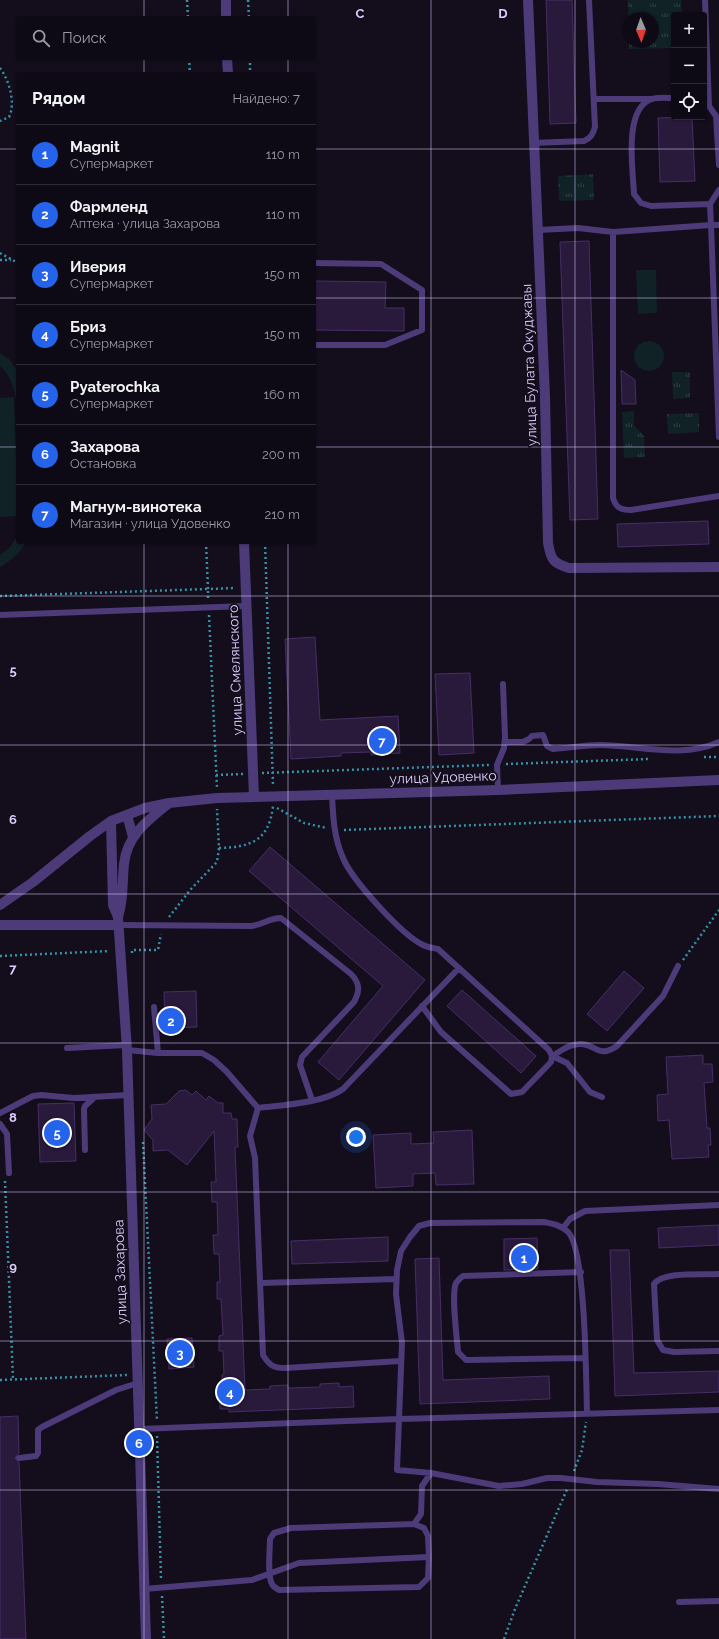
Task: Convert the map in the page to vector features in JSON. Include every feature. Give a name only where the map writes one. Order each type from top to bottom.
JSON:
[{"type":"street","points":[[226,0],[226,16]]},
{"type":"street","name":"улица Булата Окуджавы","points":[[528,0],[545,397],[548,543],[550,555],[556,564],[569,568],[719,567]]},
{"type":"street","points":[[227,60],[228,72]]},
{"type":"street","name":"улица Смелянского","points":[[244,544],[254,797]]},
{"type":"street","name":"улица Удовенко","points":[[0,905],[111,821],[169,803],[217,798],[254,797],[273,801],[332,795],[498,790],[719,780]]},
{"type":"street","points":[[132,837],[146,821],[169,803]]},
{"type":"street","points":[[127,815],[132,837]]},
{"type":"street","points":[[0,925],[118,921],[113,905],[111,821]]},
{"type":"street","name":"улица Захарова","points":[[132,837],[124,864],[122,905],[118,921],[128,1095],[146,1639]]},
{"type":"lane","points":[[533,143],[588,139],[595,127],[590,0]]},
{"type":"lane","points":[[705,0],[707,84]]},
{"type":"lane","points":[[594,99],[671,98]]},
{"type":"lane","points":[[651,99],[637,110],[632,125],[634,194],[641,203],[652,206],[710,204]]},
{"type":"lane","points":[[707,104],[717,116],[719,165]]},
{"type":"lane","points":[[719,190],[710,204],[719,437]]},
{"type":"lane","points":[[538,230],[578,228],[613,232],[719,225]]},
{"type":"lane","points":[[613,232],[613,498],[615,504],[619,508],[631,510],[719,496]]},
{"type":"lane","points":[[316,263],[381,264],[422,290],[422,330],[385,345],[316,345]]},
{"type":"lane","points":[[0,615],[246,606]]},
{"type":"lane","points":[[498,790],[497,765],[505,742],[503,684]]},
{"type":"lane","points":[[505,742],[523,742],[537,734],[543,734],[548,746],[553,749],[600,745],[689,750],[709,747],[719,742]]},
{"type":"lane","points":[[332,795],[334,830],[343,858],[356,880],[378,906],[415,940],[424,946],[438,949],[549,1050],[552,1056],[567,1063],[590,1092],[602,1098]]},
{"type":"lane","points":[[118,921],[251,926],[260,925],[273,918],[281,918],[351,974],[359,986],[356,998],[302,1057],[300,1065],[312,1100]]},
{"type":"lane","points":[[422,1006],[441,1032],[511,1094],[522,1092],[549,1064],[552,1056],[574,1046],[581,1044],[598,1052],[608,1052],[617,1046],[663,996],[678,966]]},
{"type":"lane","points":[[258,1108],[325,1098],[336,1094],[343,1089],[459,968]]},
{"type":"lane","points":[[154,1006],[158,1053]]},
{"type":"lane","points":[[67,1048],[126,1048],[158,1053],[202,1053],[214,1060],[227,1072],[258,1108]]},
{"type":"lane","points":[[0,1113],[33,1096],[49,1095],[74,1098],[128,1095]]},
{"type":"lane","points":[[86,1150],[84,1109],[94,1097]]},
{"type":"lane","points":[[258,1108],[250,1136],[256,1158],[263,1355],[271,1366],[285,1368],[401,1361]]},
{"type":"lane","points":[[0,1124],[7,1134],[7,1173]]},
{"type":"lane","points":[[562,1228],[570,1219],[585,1211],[719,1205]]},
{"type":"lane","points":[[587,1413],[581,1272],[575,1243],[569,1233],[559,1225],[544,1222],[430,1223],[419,1226],[401,1251],[396,1279],[396,1294],[402,1343],[397,1470],[430,1473],[499,1486],[522,1484],[547,1478],[719,1489]]},
{"type":"lane","points":[[581,1272],[463,1276],[457,1281],[455,1288],[456,1316],[458,1352],[466,1360],[585,1358]]},
{"type":"lane","points":[[719,1274],[666,1276],[657,1280],[654,1284],[657,1340],[663,1350],[674,1352],[719,1351]]},
{"type":"lane","points":[[261,1283],[396,1279]]},
{"type":"lane","points":[[19,1458],[36,1456],[38,1453],[38,1430],[42,1427],[138,1379]]},
{"type":"lane","points":[[140,1429],[399,1419],[719,1410]]},
{"type":"lane","points":[[414,1524],[421,1514],[422,1486],[430,1473]]},
{"type":"lane","points":[[414,1524],[424,1528],[428,1536],[429,1557],[428,1578],[424,1584],[419,1587],[284,1590],[272,1586],[270,1572],[270,1539],[274,1533],[291,1528],[414,1524]]},
{"type":"lane","points":[[144,1589],[252,1580],[270,1572],[299,1564],[429,1557]]},
{"type":"lane","points":[[679,1602],[719,1601]]},
{"type":"path","points":[[188,0],[188,16]]},
{"type":"path","points":[[248,0],[249,16]]},
{"type":"path","points":[[190,60],[190,72]]},
{"type":"path","points":[[250,60],[250,72]]},
{"type":"path","points":[[0,68],[7,81],[11,103],[9,117],[0,121]]},
{"type":"path","points":[[0,254],[16,262]]},
{"type":"path","points":[[0,260],[12,260]]},
{"type":"path","points":[[206,544],[208,589],[246,588]]},
{"type":"path","points":[[219,848],[245,846],[260,838],[267,830],[272,820],[273,801],[265,544]]},
{"type":"path","points":[[703,758],[719,757]]},
{"type":"path","points":[[216,774],[656,759]]},
{"type":"path","points":[[273,801],[304,823],[334,830],[719,816]]},
{"type":"path","points":[[678,966],[719,910]]},
{"type":"path","points":[[0,956],[132,950]]},
{"type":"path","points":[[7,1173],[13,1379]]},
{"type":"path","points":[[0,1380],[138,1379],[155,1375]]},
{"type":"path","points":[[504,1639],[515,1609],[582,1450],[586,1433],[587,1413]]},
{"type":"path","points":[[157,1429],[164,1639]]},
{"type":"green space","points":[[628,0],[681,0],[682,12],[671,12],[671,48],[629,49],[659,48],[659,12],[628,12]]},
{"type":"green space","points":[[593,174],[594,200],[559,201],[558,176]]},
{"type":"green space","points":[[636,270],[656,270],[657,313],[638,314]]},
{"type":"green space","points":[[649,341],[660,345],[664,356],[660,367],[649,371],[638,367],[634,356],[638,345]]},
{"type":"green space","points":[[0,353],[9,359],[16,368],[16,400],[12,384],[7,374],[0,366]]},
{"type":"green space","points":[[672,372],[690,372],[690,398],[673,399]]},
{"type":"green space","points":[[14,397],[16,516],[0,517],[0,398]]},
{"type":"green space","points":[[634,411],[634,425],[644,436],[645,457],[624,458],[622,412]]},
{"type":"green space","points":[[699,413],[699,432],[668,434],[667,414]]},
{"type":"green space","points":[[16,537],[16,544],[25,544],[15,556],[0,567],[0,555],[10,547]]},
{"type":"building","points":[[546,0],[572,0],[576,123],[550,124]]},
{"type":"building","points":[[658,118],[671,118],[671,120],[692,120],[695,181],[660,182]]},
{"type":"building","points":[[589,241],[598,519],[570,520],[560,242]]},
{"type":"building","points":[[316,281],[386,282],[385,308],[404,308],[404,331],[316,330]]},
{"type":"building","points":[[621,370],[635,380],[636,404],[622,404]]},
{"type":"building","points":[[708,521],[709,544],[618,547],[617,524]]},
{"type":"building","points":[[315,637],[320,720],[398,716],[400,753],[371,755],[371,752],[341,753],[341,756],[291,759],[285,639]]},
{"type":"building","points":[[470,673],[474,753],[439,755],[435,674]]},
{"type":"building","points":[[270,847],[425,980],[339,1080],[318,1062],[383,986],[249,871]]},
{"type":"building","points":[[624,971],[644,988],[607,1031],[587,1014]]},
{"type":"building","points":[[462,990],[536,1056],[521,1073],[447,1006]]},
{"type":"building","points":[[196,991],[197,1027],[165,1028],[164,992]]},
{"type":"building","points":[[703,1055],[703,1064],[712,1064],[713,1082],[704,1083],[707,1128],[710,1128],[711,1145],[708,1145],[709,1157],[672,1159],[669,1120],[658,1121],[657,1095],[668,1094],[666,1057]]},
{"type":"building","points":[[186,1090],[192,1095],[196,1091],[206,1100],[209,1096],[218,1103],[223,1103],[223,1113],[231,1113],[232,1119],[237,1119],[238,1147],[235,1147],[245,1390],[270,1389],[270,1386],[288,1385],[288,1388],[320,1387],[320,1384],[339,1383],[339,1387],[353,1386],[354,1407],[229,1412],[229,1409],[220,1409],[219,1387],[222,1387],[222,1375],[224,1374],[223,1351],[219,1351],[219,1336],[223,1335],[221,1299],[217,1299],[217,1282],[220,1282],[219,1254],[214,1254],[213,1235],[218,1235],[217,1202],[212,1202],[211,1182],[216,1182],[214,1131],[187,1165],[168,1150],[153,1151],[153,1140],[144,1130],[152,1119],[151,1105],[166,1104],[179,1091]]},
{"type":"building","points":[[74,1103],[76,1161],[40,1162],[38,1104]]},
{"type":"building","points":[[472,1130],[474,1184],[436,1185],[435,1173],[413,1174],[413,1186],[376,1188],[373,1135],[411,1133],[411,1144],[434,1143],[433,1132]]},
{"type":"building","points":[[719,1225],[719,1245],[659,1248],[658,1228]]},
{"type":"building","points":[[388,1237],[388,1261],[292,1264],[291,1241]]},
{"type":"building","points":[[537,1238],[538,1269],[504,1270],[504,1239]]},
{"type":"building","points":[[610,1250],[629,1250],[634,1373],[719,1371],[719,1392],[615,1396]]},
{"type":"building","points":[[439,1258],[443,1380],[549,1376],[550,1399],[420,1404],[415,1259]]},
{"type":"building","points":[[192,1338],[194,1367],[169,1369],[167,1339]]},
{"type":"building","points":[[18,1416],[19,1453],[15,1458],[19,1462],[26,1639],[0,1639],[0,1417]]},
{"type":"place","name":"Магнум-винотека","points":[[382,741]]},
{"type":"place","name":"Фармленд","points":[[171,1021]]},
{"type":"place","name":"Pyaterochka","points":[[57,1133]]},
{"type":"place","name":"Magnit","points":[[524,1258]]},
{"type":"place","name":"Иверия","points":[[180,1353]]},
{"type":"place","name":"Бриз","points":[[230,1392]]},
{"type":"place","name":"Захарова","points":[[139,1443]]}]
